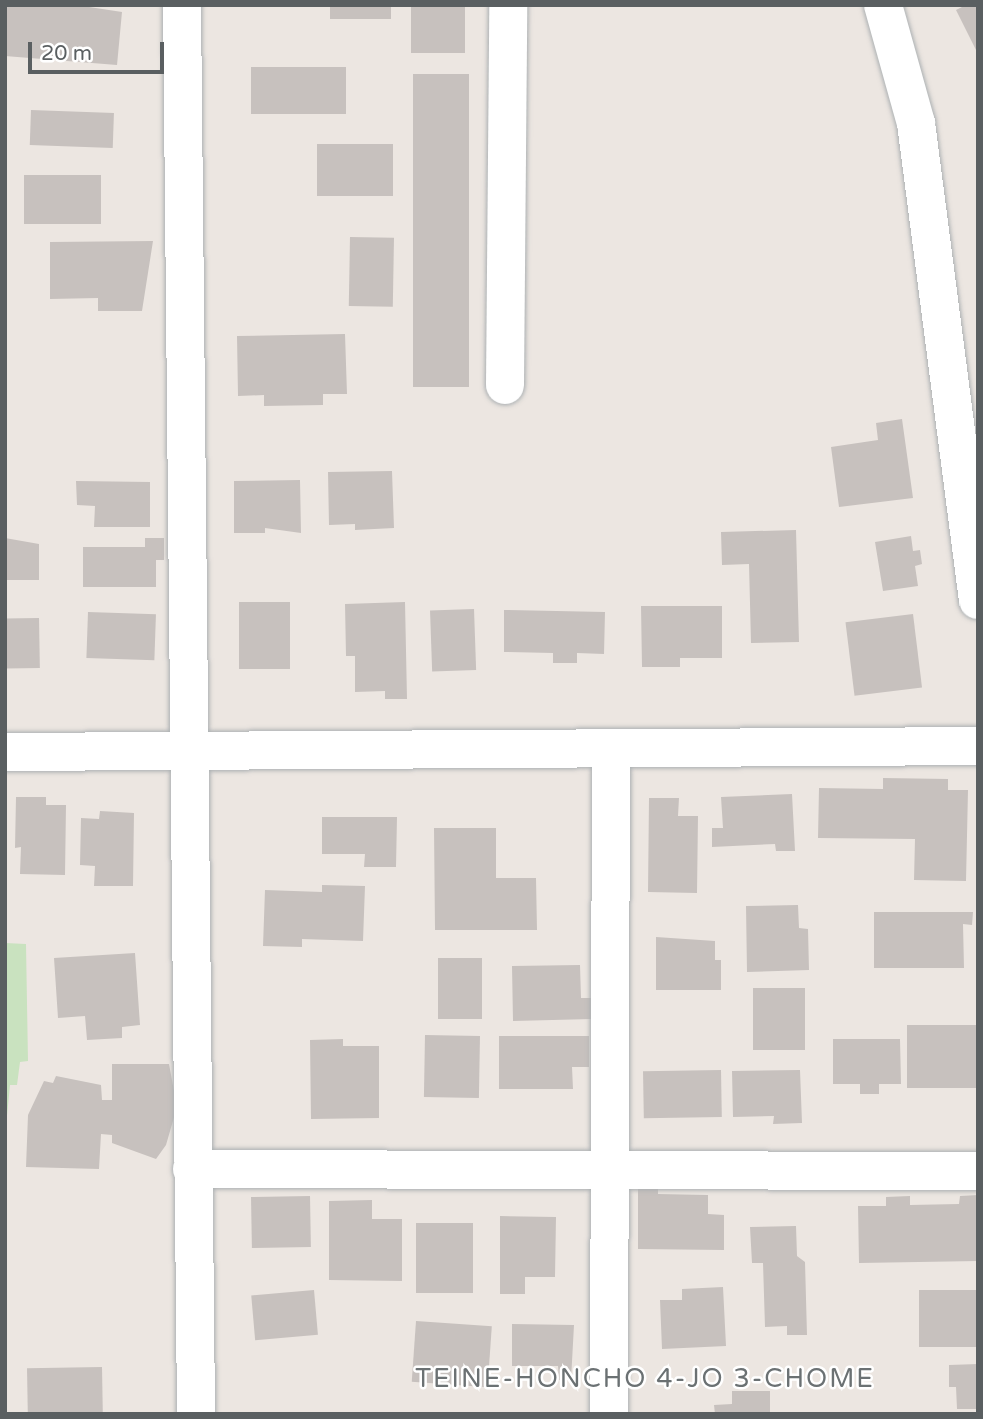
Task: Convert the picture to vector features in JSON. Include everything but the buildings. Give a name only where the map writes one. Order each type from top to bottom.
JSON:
[{"type":"street","points":[[182,5],[196,1414]]},
{"type":"street","points":[[505,385],[508,5]]},
{"type":"street","points":[[883,5],[916,123],[966,398],[978,600]]},
{"type":"street","points":[[5,752],[978,747]]},
{"type":"street","points":[[609,1414],[612,1171],[611,749]]},
{"type":"street","points":[[192,1169],[978,1171]]},
{"type":"green space","points":[[5,943],[26,944],[28,1061],[20,1062],[17,1085],[10,1085],[5,1136]]},
{"type":"district","name":"TEINE-HONCHO 4-JO 3-CHOME","points":[[645,1379]]}]
